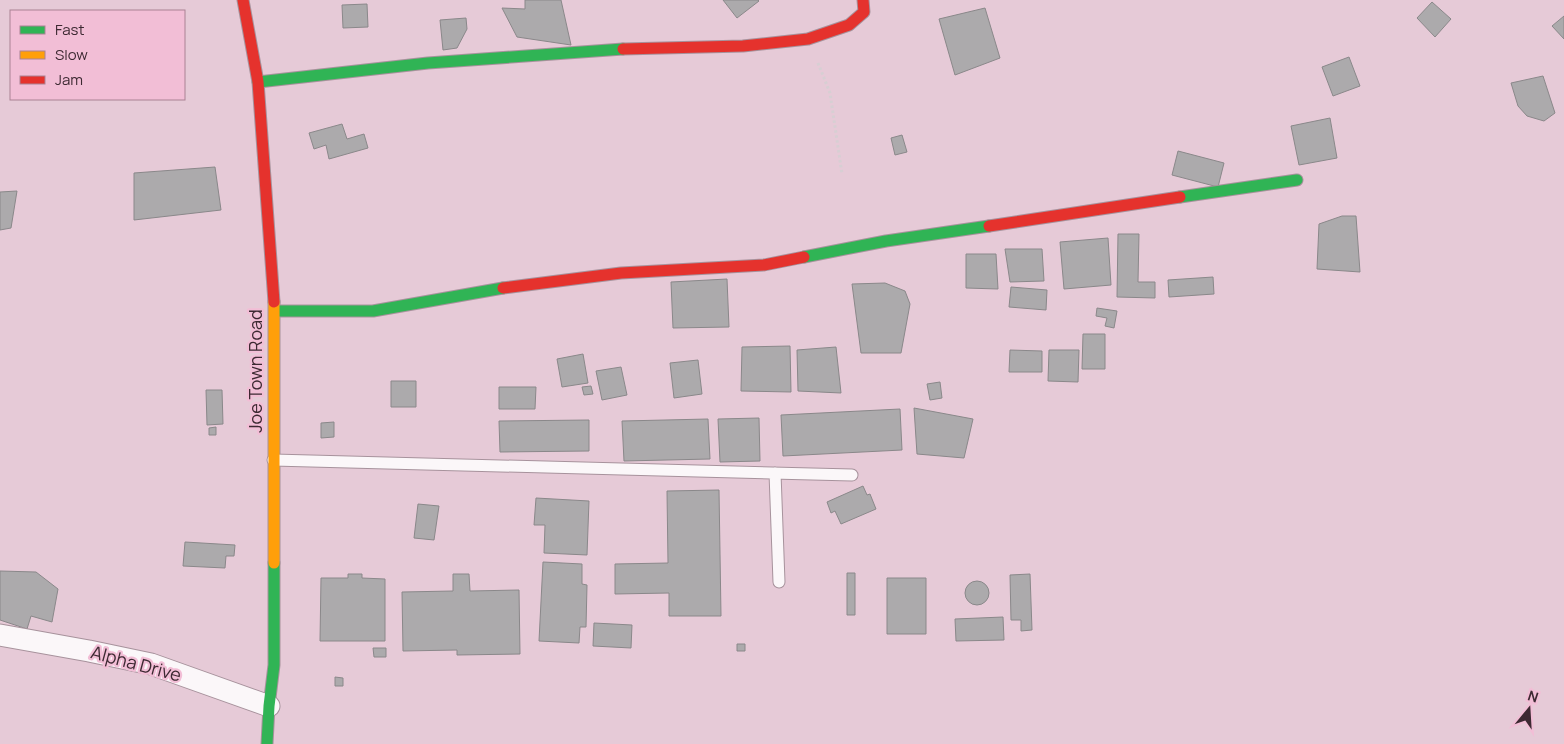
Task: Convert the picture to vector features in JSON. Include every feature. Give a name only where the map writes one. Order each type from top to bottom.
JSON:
[{"type":"street","name":"Joe Town Road","points":[[243,0],[258,82],[275,312],[273,460],[274,665],[267,744]]},
{"type":"street","points":[[258,82],[428,63],[640,48],[743,46],[808,39],[849,25],[864,12],[863,0]]},
{"type":"street","points":[[275,312],[373,311],[520,286],[612,274],[764,265],[886,241],[1297,180]]},
{"type":"street","name":"Alpha Drive","points":[[0,635],[151,664],[269,706]]},
{"type":"lane","points":[[273,460],[852,475]]},
{"type":"lane","points":[[775,473],[779,582]]},
{"type":"path","points":[[808,39],[830,93],[842,174]]},
{"type":"building","points":[[525,0],[561,0],[571,45],[517,37],[502,8],[525,9]]},
{"type":"building","points":[[723,0],[758,0],[759,1],[737,18]]},
{"type":"building","points":[[1432,2],[1451,19],[1435,37],[1417,18]]},
{"type":"building","points":[[367,4],[368,27],[343,28],[342,5]]},
{"type":"building","points":[[985,8],[1000,58],[955,75],[939,19]]},
{"type":"building","points":[[1564,16],[1564,39],[1552,26]]},
{"type":"building","points":[[466,18],[467,29],[457,48],[443,50],[440,20]]},
{"type":"building","points":[[1349,57],[1360,86],[1333,96],[1322,67]]},
{"type":"building","points":[[1543,76],[1555,113],[1544,121],[1527,116],[1518,106],[1511,83]]},
{"type":"building","points":[[1330,118],[1337,158],[1299,165],[1291,126]]},
{"type":"building","points":[[342,124],[347,139],[364,134],[368,148],[329,159],[326,145],[314,149],[309,133]]},
{"type":"building","points":[[902,135],[907,152],[895,155],[891,138]]},
{"type":"building","points":[[1178,151],[1224,163],[1218,187],[1172,175]]},
{"type":"building","points":[[215,167],[221,210],[134,220],[134,173]]},
{"type":"building","points":[[17,191],[11,228],[0,230],[0,192]]},
{"type":"building","points":[[1342,216],[1356,216],[1360,272],[1317,269],[1319,224]]},
{"type":"building","points":[[1118,234],[1139,234],[1138,282],[1155,282],[1155,298],[1117,297]]},
{"type":"building","points":[[1108,238],[1111,285],[1064,289],[1060,242]]},
{"type":"building","points":[[1005,249],[1042,249],[1044,281],[1010,282]]},
{"type":"building","points":[[966,254],[996,254],[998,289],[966,288]]},
{"type":"building","points":[[1213,277],[1214,294],[1169,297],[1168,280]]},
{"type":"building","points":[[727,279],[729,327],[673,328],[671,282]]},
{"type":"building","points":[[885,283],[905,291],[910,304],[901,353],[861,353],[852,284]]},
{"type":"building","points":[[1011,287],[1047,290],[1046,310],[1009,307]]},
{"type":"building","points":[[1097,308],[1117,311],[1114,328],[1105,326],[1107,318],[1096,316]]},
{"type":"building","points":[[1083,334],[1105,334],[1105,369],[1082,369]]},
{"type":"building","points":[[790,346],[791,392],[741,391],[742,347]]},
{"type":"building","points":[[836,347],[841,393],[798,391],[797,350]]},
{"type":"building","points":[[1010,350],[1042,351],[1042,372],[1009,372]]},
{"type":"building","points":[[1049,350],[1079,350],[1078,382],[1048,381]]},
{"type":"building","points":[[583,354],[588,383],[562,387],[557,359]]},
{"type":"building","points":[[698,360],[702,394],[674,398],[670,363]]},
{"type":"building","points":[[621,367],[627,395],[602,400],[596,371]]},
{"type":"building","points":[[391,381],[416,381],[416,407],[391,407]]},
{"type":"building","points":[[940,382],[942,398],[930,400],[927,384]]},
{"type":"building","points":[[591,386],[593,394],[584,395],[582,387]]},
{"type":"building","points":[[499,387],[536,387],[535,409],[499,409]]},
{"type":"building","points":[[206,390],[222,390],[223,424],[207,425]]},
{"type":"building","points":[[914,408],[973,419],[964,458],[917,454]]},
{"type":"building","points":[[900,409],[902,450],[783,456],[781,415]]},
{"type":"building","points":[[759,418],[760,461],[720,462],[718,419]]},
{"type":"building","points":[[708,419],[710,459],[624,461],[622,421]]},
{"type":"building","points":[[589,420],[589,451],[500,452],[499,421]]},
{"type":"building","points":[[334,422],[334,437],[321,438],[321,423]]},
{"type":"building","points":[[216,427],[216,435],[209,435],[209,428]]},
{"type":"building","points":[[863,486],[867,495],[870,494],[876,509],[841,524],[835,511],[831,513],[827,502]]},
{"type":"building","points":[[719,490],[721,616],[669,616],[669,593],[615,594],[615,564],[668,563],[667,491]]},
{"type":"building","points":[[536,498],[589,501],[587,555],[544,553],[545,525],[534,525]]},
{"type":"building","points":[[418,504],[439,506],[434,540],[414,538]]},
{"type":"building","points":[[185,542],[235,545],[234,556],[226,556],[225,568],[183,566]]},
{"type":"building","points":[[543,562],[582,564],[582,584],[587,585],[586,627],[580,627],[579,643],[539,641]]},
{"type":"building","points":[[0,571],[36,572],[58,589],[52,622],[31,616],[27,629],[0,620]]},
{"type":"building","points":[[847,573],[855,573],[855,615],[847,615]]},
{"type":"building","points":[[348,574],[362,574],[362,578],[385,579],[385,641],[320,641],[321,578],[348,578]]},
{"type":"building","points":[[453,574],[469,574],[470,591],[519,590],[520,654],[457,655],[457,650],[403,651],[402,592],[453,591]]},
{"type":"building","points":[[1030,574],[1032,630],[1021,631],[1021,620],[1011,620],[1010,575]]},
{"type":"building","points":[[887,578],[926,578],[926,634],[887,634]]},
{"type":"building","points":[[977,581],[986,584],[989,593],[986,602],[977,605],[968,602],[965,593],[968,584]]},
{"type":"building","points":[[1003,617],[1004,640],[956,641],[955,619]]},
{"type":"building","points":[[594,623],[632,625],[631,648],[593,646]]},
{"type":"building","points":[[737,644],[745,644],[745,651],[737,651]]},
{"type":"building","points":[[373,648],[386,648],[386,657],[374,657]]},
{"type":"building","points":[[335,677],[343,678],[343,686],[335,686]]},
{"type":"traffic: fast","points":[[258,82],[428,63],[623,49]]},
{"type":"traffic: fast","points":[[1180,197],[1297,180]]},
{"type":"traffic: fast","points":[[804,257],[886,241],[989,226]]},
{"type":"traffic: fast","points":[[275,311],[373,311],[503,288]]},
{"type":"traffic: fast","points":[[267,744],[274,665],[274,563]]},
{"type":"traffic: slow","points":[[274,302],[274,563]]},
{"type":"traffic: jam","points":[[243,0],[258,82],[274,302]]},
{"type":"traffic: jam","points":[[623,49],[743,46],[808,39],[849,25],[864,12],[863,0]]},
{"type":"traffic: jam","points":[[989,226],[1180,197]]},
{"type":"traffic: jam","points":[[503,288],[621,273],[764,265],[804,257]]}]
